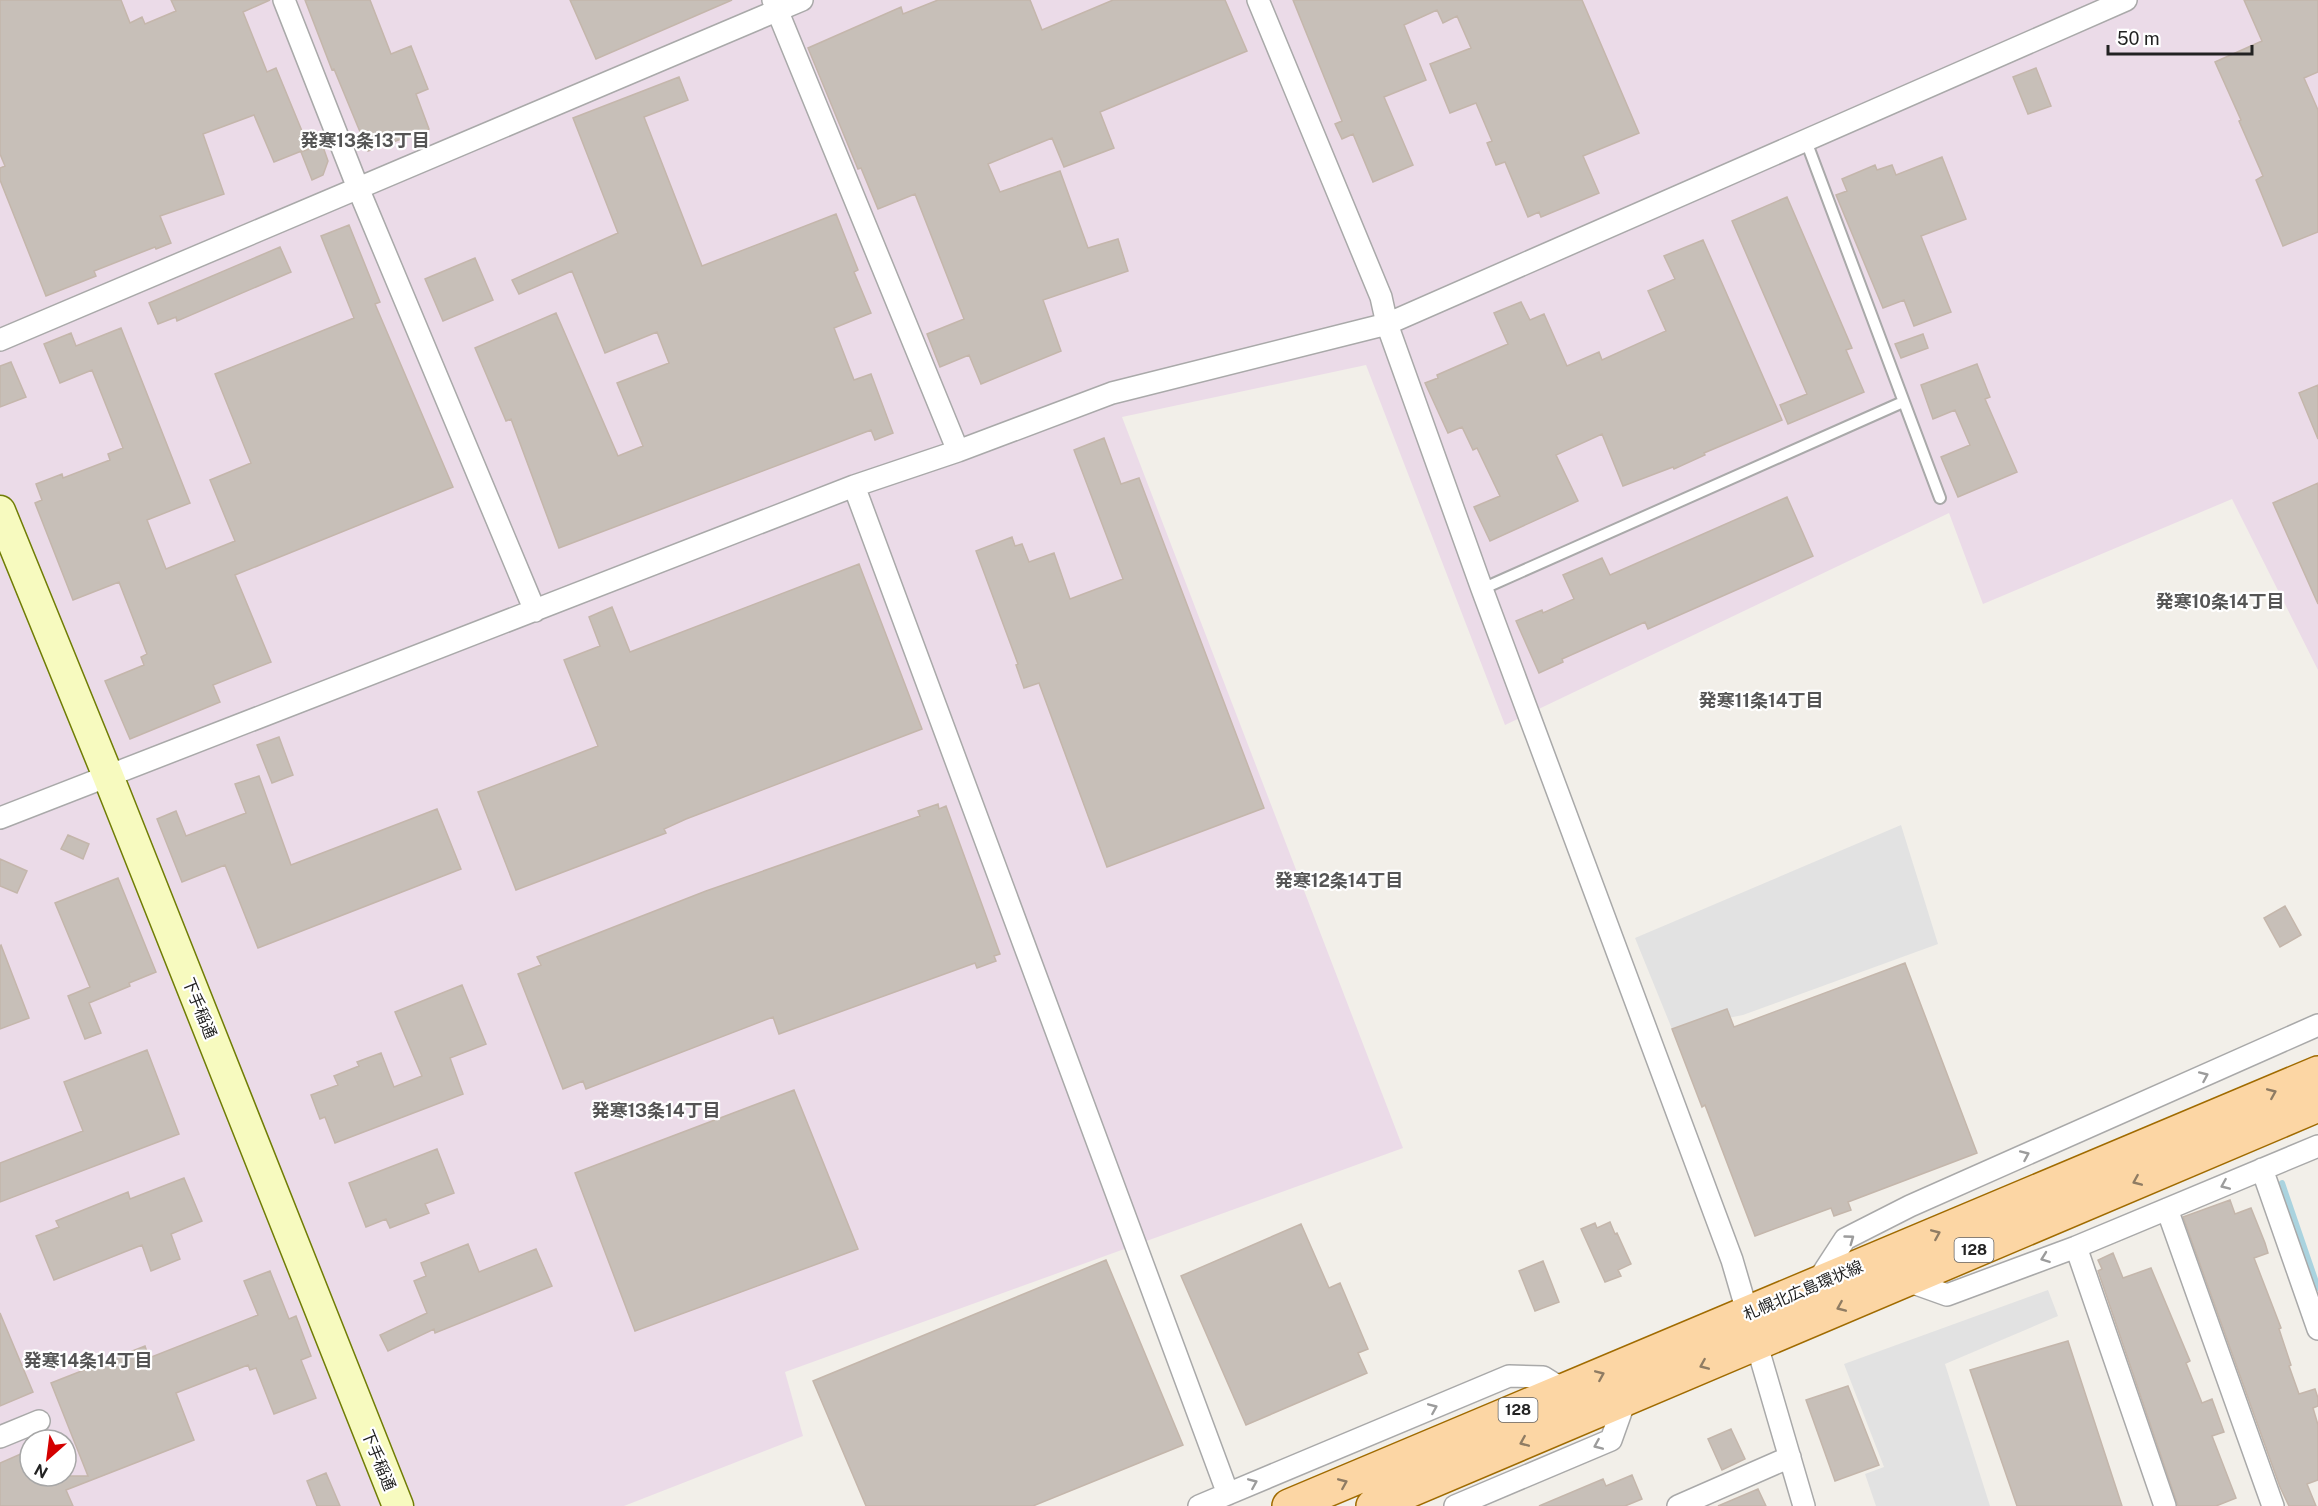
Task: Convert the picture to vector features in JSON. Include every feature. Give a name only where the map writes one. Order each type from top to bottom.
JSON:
[{"type":"main road","name":"下手稲通","points":[[0,511],[108,776],[398,1506]]},
{"type":"main road","name":"札幌北広島環状線","points":[[1289,1506],[1564,1390],[1905,1280],[2185,1145],[2318,1073]]},
{"type":"main road","name":"札幌北広島環状線","points":[[1373,1506],[1626,1398],[1752,1328],[1815,1285],[2185,1145],[2318,1105]]},
{"type":"street","points":[[284,0],[358,188],[535,611]]},
{"type":"street","points":[[0,340],[358,188],[775,5],[802,0]]},
{"type":"street","points":[[1258,0],[1381,297],[1387,324],[1482,589],[1732,1260],[1804,1506]]},
{"type":"street","points":[[0,818],[854,486],[958,451],[1118,392],[1387,324],[2126,0]]},
{"type":"street","points":[[775,5],[958,451]]},
{"type":"street","points":[[854,486],[1228,1494]]},
{"type":"street","points":[[1815,1285],[1845,1239],[1910,1206],[2318,1025]]},
{"type":"street","points":[[1905,1280],[1947,1295],[2076,1247],[2318,1146]]},
{"type":"street","points":[[2262,1169],[2318,1329]]},
{"type":"street","points":[[2167,1209],[2272,1506]]},
{"type":"street","points":[[2076,1247],[2165,1506]]},
{"type":"street","points":[[1199,1506],[1509,1376],[1543,1377],[1564,1390]]},
{"type":"street","points":[[1455,1506],[1483,1501],[1611,1440],[1626,1398]]},
{"type":"street","points":[[0,1437],[39,1421]]},
{"type":"street","points":[[1678,1506],[1790,1457]]},
{"type":"lane","points":[[1806,141],[1940,498]]},
{"type":"lane","points":[[1482,589],[1903,402]]},
{"type":"shaded area","points":[[0,0],[2318,0],[2318,670],[2232,499],[1983,604],[1949,513],[1505,725],[1366,365],[1122,417],[1403,1148],[785,1372],[803,1436],[624,1506],[0,1506]]},
{"type":"shaded area","points":[[1901,825],[1938,944],[1743,1015],[1672,1029],[1635,938]]},
{"type":"shaded area","points":[[2048,1290],[2058,1316],[1945,1364],[1990,1506],[1876,1506],[1865,1474],[1884,1467],[1844,1364]]},
{"type":"building","points":[[0,0],[121,0],[130,23],[142,17],[145,24],[176,11],[171,0],[270,0],[243,12],[267,72],[276,68],[309,148],[274,162],[254,115],[203,134],[224,194],[160,216],[171,243],[94,271],[96,276],[46,296],[0,180],[0,168],[5,166],[0,154]]},
{"type":"building","points":[[305,0],[370,0],[391,54],[411,46],[428,89],[416,94],[429,129],[368,151],[334,69],[332,70]]},
{"type":"building","points":[[570,0],[732,0],[596,59]]},
{"type":"building","points":[[938,0],[1030,0],[1042,30],[1113,0],[1225,0],[1247,51],[1100,112],[1114,148],[1064,167],[1052,138],[988,164],[1000,192],[1060,171],[1088,248],[1118,239],[1128,271],[1043,300],[1061,351],[981,384],[969,355],[940,367],[927,334],[964,319],[915,194],[878,209],[861,168],[858,169],[808,48],[901,7],[903,14]]},
{"type":"building","points":[[1293,0],[1582,0],[1639,133],[1583,156],[1599,193],[1541,217],[1539,212],[1528,217],[1505,162],[1496,165],[1487,143],[1492,141],[1476,103],[1450,113],[1430,64],[1471,48],[1457,16],[1443,23],[1437,10],[1404,25],[1426,80],[1384,97],[1413,165],[1373,182],[1353,134],[1342,139],[1335,124],[1342,121]]},
{"type":"building","points":[[2244,0],[2318,0],[2318,72],[2304,78],[2318,110],[2318,232],[2283,246],[2256,180],[2263,176],[2215,62],[2262,41]]},
{"type":"building","points":[[2036,68],[2051,106],[2028,114],[2013,77]]},
{"type":"building","points":[[679,77],[688,100],[644,117],[702,266],[836,214],[858,270],[854,272],[871,313],[834,328],[854,380],[871,374],[893,433],[875,440],[871,430],[559,548],[511,419],[506,421],[475,348],[556,313],[618,456],[643,446],[617,383],[669,363],[657,332],[605,353],[572,271],[519,294],[512,280],[618,233],[573,118]]},
{"type":"building","points":[[322,144],[328,161],[323,175],[312,180],[301,152]]},
{"type":"building","points":[[1942,157],[1966,219],[1921,236],[1951,312],[1914,326],[1904,300],[1883,308],[1836,195],[1847,191],[1842,179],[1875,165],[1877,170],[1892,165],[1896,175]]},
{"type":"building","points":[[1787,197],[1852,348],[1846,350],[1864,392],[1788,424],[1780,405],[1807,394],[1732,221]]},
{"type":"building","points":[[349,225],[380,302],[375,304],[453,487],[235,575],[271,662],[213,685],[220,702],[130,739],[105,681],[144,665],[141,657],[147,654],[119,582],[73,600],[35,503],[42,500],[36,484],[62,474],[63,478],[110,460],[108,454],[123,448],[92,370],[60,383],[44,344],[71,333],[76,346],[121,328],[190,503],[147,520],[166,569],[235,541],[210,480],[251,463],[215,374],[354,318],[321,236]]},
{"type":"building","points":[[1703,240],[1782,420],[1704,453],[1705,455],[1674,469],[1673,467],[1623,486],[1602,434],[1556,455],[1578,501],[1490,541],[1474,507],[1500,496],[1477,448],[1473,450],[1462,427],[1448,433],[1425,383],[1438,378],[1437,375],[1508,344],[1494,313],[1521,302],[1530,320],[1544,314],[1567,366],[1599,352],[1602,360],[1666,331],[1648,291],[1675,279],[1664,256]]},
{"type":"building","points":[[280,247],[291,272],[177,321],[176,317],[158,324],[149,303]]},
{"type":"building","points":[[475,258],[493,300],[443,321],[425,279]]},
{"type":"building","points":[[1923,334],[1928,348],[1901,358],[1895,344]]},
{"type":"building","points":[[11,362],[26,397],[0,407],[0,366]]},
{"type":"building","points":[[1977,364],[1990,397],[1985,399],[2017,472],[1958,497],[1941,457],[1970,445],[1955,410],[1933,419],[1921,385]]},
{"type":"building","points":[[2318,385],[2318,439],[2299,393]]},
{"type":"building","points":[[1104,438],[1121,484],[1139,478],[1264,808],[1107,867],[1039,683],[1024,688],[1016,665],[1018,664],[976,551],[1012,537],[1015,546],[1022,544],[1029,562],[1054,553],[1070,599],[1123,579],[1074,450]]},
{"type":"building","points":[[2318,483],[2318,604],[2273,503]]},
{"type":"building","points":[[1787,497],[1813,556],[1648,629],[1645,622],[1562,659],[1563,662],[1539,673],[1516,621],[1542,610],[1543,613],[1574,599],[1563,575],[1602,558],[1610,575]]},
{"type":"building","points":[[859,564],[922,729],[686,819],[664,829],[666,833],[516,890],[478,792],[598,746],[564,660],[600,646],[589,617],[612,607],[630,652]]},
{"type":"building","points":[[279,737],[293,775],[272,783],[257,745]]},
{"type":"building","points":[[259,776],[291,865],[437,809],[461,869],[258,948],[225,865],[182,882],[157,819],[176,811],[186,836],[246,813],[235,784]]},
{"type":"building","points":[[938,804],[939,809],[946,806],[1000,954],[994,956],[996,961],[977,968],[975,963],[779,1034],[773,1017],[586,1089],[583,1081],[563,1089],[518,974],[541,965],[537,957],[706,891],[920,816],[918,811]]},
{"type":"building","points":[[68,835],[89,844],[83,859],[61,849]]},
{"type":"building","points":[[0,859],[27,871],[17,893],[0,886]]},
{"type":"building","points":[[118,878],[156,972],[89,1003],[101,1033],[85,1039],[68,996],[90,987],[55,903]]},
{"type":"building","points":[[2285,906],[2301,935],[2280,947],[2264,918]]},
{"type":"building","points":[[0,946],[29,1018],[0,1029]]},
{"type":"building","points":[[1905,963],[1977,1153],[1848,1202],[1851,1210],[1834,1216],[1831,1208],[1755,1236],[1705,1105],[1702,1107],[1672,1029],[1727,1009],[1734,1027]]},
{"type":"building","points":[[462,985],[486,1044],[450,1058],[463,1094],[335,1143],[325,1117],[320,1119],[311,1095],[338,1085],[334,1076],[359,1066],[357,1062],[381,1053],[394,1087],[422,1076],[395,1012]]},
{"type":"building","points":[[147,1050],[179,1134],[0,1202],[0,1163],[83,1131],[64,1082]]},
{"type":"building","points":[[794,1090],[858,1249],[635,1331],[575,1173]]},
{"type":"building","points":[[437,1149],[454,1193],[425,1204],[429,1213],[390,1228],[386,1219],[366,1227],[349,1183]]},
{"type":"building","points":[[184,1178],[202,1221],[171,1234],[180,1259],[151,1271],[142,1245],[54,1280],[36,1236],[59,1227],[56,1221],[128,1192],[130,1199]]},
{"type":"building","points":[[2230,1200],[2235,1214],[2251,1208],[2268,1253],[2254,1258],[2281,1328],[2279,1329],[2291,1365],[2289,1366],[2299,1394],[2315,1389],[2318,1398],[2318,1406],[2313,1408],[2318,1425],[2318,1480],[2307,1484],[2316,1506],[2289,1506],[2280,1487],[2183,1217]]},
{"type":"building","points":[[1610,1222],[1631,1264],[1618,1270],[1621,1276],[1605,1282],[1581,1229],[1595,1223],[1597,1228]]},
{"type":"building","points":[[1301,1224],[1329,1288],[1340,1283],[1368,1349],[1358,1353],[1367,1373],[1246,1425],[1181,1276]]},
{"type":"building","points":[[468,1244],[479,1272],[536,1249],[552,1286],[435,1333],[434,1329],[388,1351],[380,1335],[427,1313],[414,1281],[426,1276],[421,1263]]},
{"type":"building","points":[[2113,1253],[2123,1278],[2151,1268],[2190,1361],[2186,1363],[2202,1403],[2212,1399],[2224,1432],[2212,1436],[2236,1498],[2216,1506],[2178,1506],[2098,1271],[2102,1269],[2098,1260]]},
{"type":"building","points":[[1106,1260],[1183,1445],[1033,1506],[866,1506],[813,1381]]},
{"type":"building","points":[[1543,1261],[1559,1302],[1535,1311],[1519,1271]]},
{"type":"building","points":[[270,1271],[289,1319],[296,1316],[311,1356],[301,1360],[316,1398],[274,1414],[256,1368],[250,1370],[248,1365],[176,1393],[194,1440],[78,1485],[78,1476],[88,1476],[78,1451],[78,1428],[69,1428],[51,1383],[145,1346],[149,1358],[258,1315],[244,1281]]},
{"type":"building","points":[[0,1313],[33,1392],[0,1406]]},
{"type":"building","points":[[2068,1341],[2122,1506],[2017,1506],[1970,1370]]},
{"type":"building","points":[[1848,1386],[1879,1465],[1835,1481],[1806,1400]]},
{"type":"building","points":[[1731,1429],[1745,1459],[1722,1470],[1708,1439]]},
{"type":"building","points":[[18,1455],[18,1488],[71,1488],[66,1490],[73,1506],[0,1506],[0,1463]]},
{"type":"building","points":[[326,1473],[340,1506],[317,1506],[307,1481]]},
{"type":"building","points":[[1632,1475],[1642,1499],[1625,1506],[1539,1506],[1603,1479],[1606,1486]]},
{"type":"building","points":[[1758,1489],[1766,1506],[1718,1506]]},
{"type":"waterway","points":[[2282,1183],[2318,1288]]},
{"type":"district","name":"発寒13条13丁目","points":[[365,141]]},
{"type":"district","name":"発寒10条14丁目","points":[[2220,602]]},
{"type":"district","name":"発寒11条14丁目","points":[[1761,701]]},
{"type":"district","name":"発寒12条14丁目","points":[[1339,881]]},
{"type":"district","name":"発寒13条14丁目","points":[[656,1111]]},
{"type":"district","name":"発寒14条14丁目","points":[[88,1361]]}]
